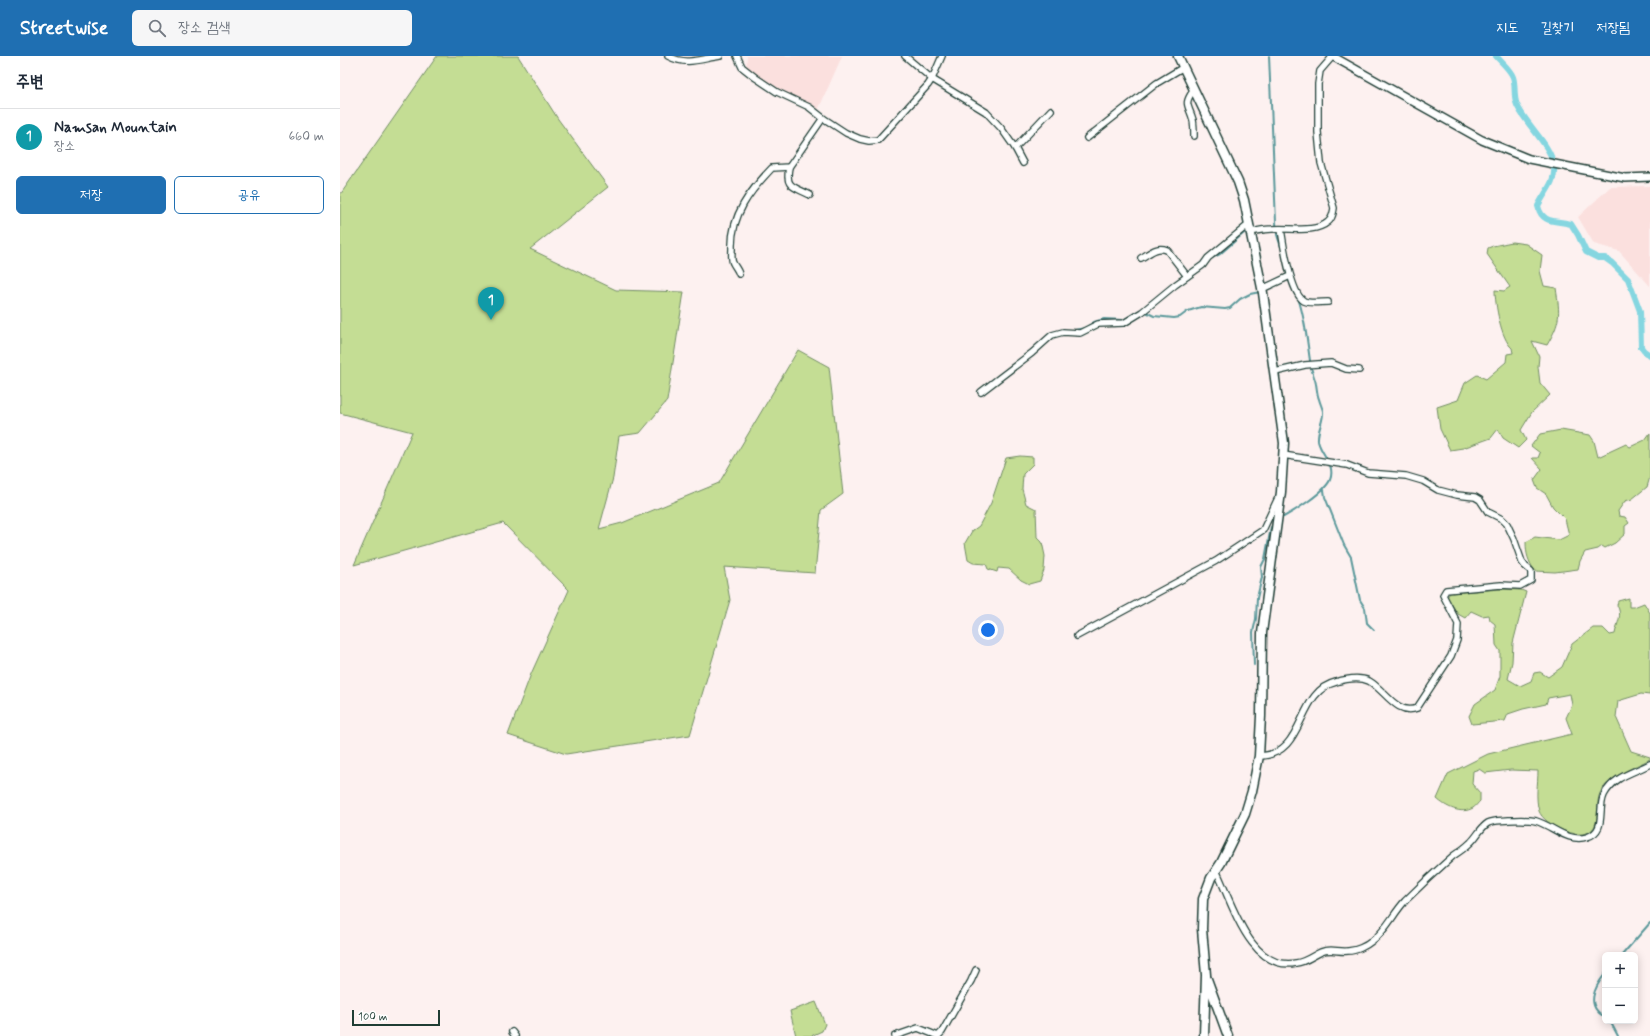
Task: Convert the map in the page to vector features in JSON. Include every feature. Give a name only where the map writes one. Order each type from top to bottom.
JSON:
[{"type":"main road","points":[[1178,56],[1182,68],[1238,182],[1244,200],[1262,290],[1284,443],[1281,492],[1262,632],[1262,689],[1259,756],[1252,791],[1244,814],[1221,863],[1206,888],[1202,915],[1206,975],[1204,1036]]},
{"type":"main road","points":[[1206,975],[1228,1036]]},
{"type":"street","points":[[668,56],[687,62],[720,56]]},
{"type":"street","points":[[737,56],[739,57],[742,67],[777,92],[809,107],[846,133],[860,140],[868,141],[878,140],[932,79],[942,56]]},
{"type":"street","points":[[905,56],[932,79],[986,112],[1001,128],[1023,162]]},
{"type":"street","points":[[981,392],[1032,353],[1052,335],[1063,332],[1080,333],[1098,324],[1107,322],[1124,323],[1144,311],[1203,265],[1208,258],[1249,230],[1273,228],[1312,228],[1324,225],[1330,221],[1334,208],[1321,163],[1318,132],[1318,84],[1320,71],[1332,56],[1482,140],[1529,159],[1625,178],[1650,177]]},
{"type":"street","points":[[1087,138],[1157,83],[1182,68]]},
{"type":"street","points":[[1193,91],[1186,104],[1193,120],[1194,136]]},
{"type":"street","points":[[1015,148],[1051,110]]},
{"type":"street","points":[[810,195],[789,184],[787,179],[789,167],[823,118]]},
{"type":"street","points":[[739,274],[733,263],[732,243],[734,224],[743,203],[772,168],[789,167]]},
{"type":"street","points":[[1280,229],[1290,276],[1302,300],[1306,302],[1328,302]]},
{"type":"street","points":[[1142,258],[1153,250],[1159,248],[1167,250],[1187,276]]},
{"type":"street","points":[[1262,290],[1290,276]]},
{"type":"street","points":[[1275,372],[1331,363],[1346,369],[1359,370]]},
{"type":"street","points":[[1259,756],[1268,756],[1282,750],[1292,737],[1306,708],[1320,692],[1330,684],[1336,682],[1358,679],[1368,681],[1385,693],[1398,707],[1409,710],[1417,708],[1451,656],[1457,640],[1458,624],[1443,595],[1446,590],[1501,585],[1520,586],[1531,580],[1532,575],[1532,571],[1522,562],[1507,524],[1502,519],[1488,512],[1480,500],[1475,497],[1457,495],[1438,490],[1423,481],[1406,476],[1368,473],[1347,465],[1283,455]]},
{"type":"street","points":[[1077,636],[1216,561],[1263,530],[1281,492]]},
{"type":"street","points":[[1216,870],[1249,939],[1259,951],[1270,960],[1282,964],[1295,964],[1308,960],[1321,952],[1328,950],[1352,951],[1372,942],[1381,934],[1404,902],[1453,856],[1470,844],[1482,828],[1489,823],[1498,821],[1528,820],[1537,822],[1569,837],[1586,838],[1592,835],[1599,828],[1603,797],[1607,790],[1617,780],[1626,774],[1650,764]]},
{"type":"street","points":[[895,1036],[918,1028],[938,1036],[942,1032],[976,970]]},
{"type":"shaded area","points":[[747,56],[842,56],[816,115],[775,93],[746,73]]},
{"type":"shaded area","points":[[1650,186],[1650,286],[1619,251],[1594,244],[1578,217],[1610,187]]},
{"type":"green space","points":[[437,56],[518,56],[558,119],[608,187],[530,249],[616,290],[684,292],[667,401],[640,433],[619,436],[613,478],[599,529],[622,523],[719,483],[798,350],[829,367],[843,494],[821,510],[815,573],[724,567],[730,600],[690,735],[566,754],[508,735],[531,674],[569,590],[503,523],[354,565],[412,432],[340,413],[340,195]]},
{"type":"green space","points":[[1512,242],[1526,244],[1542,255],[1540,271],[1544,286],[1556,288],[1559,312],[1555,330],[1547,345],[1532,341],[1539,356],[1538,367],[1540,383],[1550,395],[1532,412],[1521,430],[1526,440],[1518,448],[1503,438],[1498,429],[1491,438],[1463,448],[1450,450],[1440,429],[1437,407],[1458,400],[1465,383],[1477,375],[1486,379],[1506,362],[1507,354],[1513,353],[1512,348],[1505,337],[1497,312],[1495,290],[1504,291],[1510,287],[1487,254],[1488,248]]},
{"type":"green space","points":[[1561,430],[1590,435],[1594,441],[1598,457],[1626,444],[1630,447],[1645,440],[1650,433],[1650,477],[1647,487],[1632,499],[1625,501],[1618,511],[1619,516],[1625,517],[1629,523],[1625,526],[1625,534],[1615,543],[1605,548],[1602,546],[1598,549],[1585,552],[1578,569],[1555,572],[1535,571],[1528,557],[1526,542],[1535,537],[1559,540],[1569,535],[1565,519],[1553,507],[1546,494],[1537,488],[1534,480],[1542,469],[1532,458],[1538,458],[1540,453],[1531,446],[1540,434]]},
{"type":"green space","points":[[1020,456],[1033,457],[1033,464],[1023,474],[1022,489],[1026,504],[1036,509],[1037,537],[1042,542],[1045,556],[1044,570],[1040,581],[1029,584],[1021,580],[1009,569],[998,568],[997,572],[988,569],[986,564],[973,563],[968,560],[965,543],[972,531],[979,526],[991,503],[1006,458]]},
{"type":"green space","points":[[1500,589],[1521,590],[1526,592],[1513,643],[1512,662],[1508,679],[1520,686],[1531,681],[1534,673],[1540,672],[1548,677],[1562,667],[1572,644],[1593,628],[1603,628],[1610,635],[1615,634],[1620,616],[1617,605],[1618,601],[1629,598],[1629,607],[1634,607],[1644,603],[1650,613],[1650,695],[1641,694],[1618,701],[1616,717],[1631,751],[1650,757],[1650,759],[1609,781],[1600,793],[1596,823],[1591,831],[1585,834],[1570,833],[1562,830],[1554,826],[1542,816],[1539,811],[1537,801],[1538,771],[1511,770],[1485,773],[1479,769],[1473,771],[1472,784],[1480,793],[1480,801],[1468,810],[1464,811],[1454,809],[1437,799],[1448,774],[1488,754],[1572,734],[1566,718],[1572,705],[1570,694],[1548,698],[1546,704],[1508,714],[1505,721],[1472,724],[1469,716],[1475,704],[1495,690],[1500,676],[1500,651],[1496,645],[1495,624],[1490,620],[1489,615],[1482,616],[1471,611],[1465,618],[1458,614],[1447,597],[1450,593]]},
{"type":"green space","points":[[816,1002],[825,1024],[822,1031],[811,1036],[796,1036],[790,1011]]},
{"type":"waterway","points":[[1269,56],[1276,222],[1277,235],[1281,247]]},
{"type":"waterway","points":[[1496,56],[1512,74],[1517,105],[1521,113],[1544,143],[1552,159],[1554,167],[1553,178],[1538,206],[1540,212],[1546,219],[1571,224],[1586,252],[1598,258],[1605,258],[1628,279],[1640,311],[1641,347],[1650,355]]},
{"type":"waterway","points":[[1212,258],[1220,254],[1248,231]]},
{"type":"waterway","points":[[1288,278],[1293,289]]},
{"type":"waterway","points":[[1144,311],[1154,316],[1174,318],[1180,317],[1188,311],[1201,307],[1230,308],[1240,299],[1250,294],[1260,292]]},
{"type":"waterway","points":[[1280,519],[1300,507],[1321,491],[1330,480],[1331,474],[1330,464],[1318,441],[1318,433],[1323,411],[1318,396],[1316,382],[1311,369],[1305,324],[1298,298]]},
{"type":"waterway","points":[[1088,326],[1094,322],[1104,319],[1123,320],[1138,311]]},
{"type":"waterway","points":[[1075,330],[1085,328]]},
{"type":"waterway","points":[[1324,490],[1325,497],[1344,545],[1351,557],[1360,600],[1365,608],[1367,623],[1374,630]]},
{"type":"waterway","points":[[1254,665],[1253,632],[1256,619],[1257,598],[1262,577],[1261,567],[1265,559],[1271,527],[1275,522]]},
{"type":"waterway","points":[[1625,952],[1650,923]]},
{"type":"waterway","points":[[1602,979],[1593,997],[1595,1008],[1602,1015]]},
{"type":"waterway","points":[[1612,1024],[1618,1036]]},
{"type":"place","name":"Namsan Mountain","points":[[491,320]]}]
